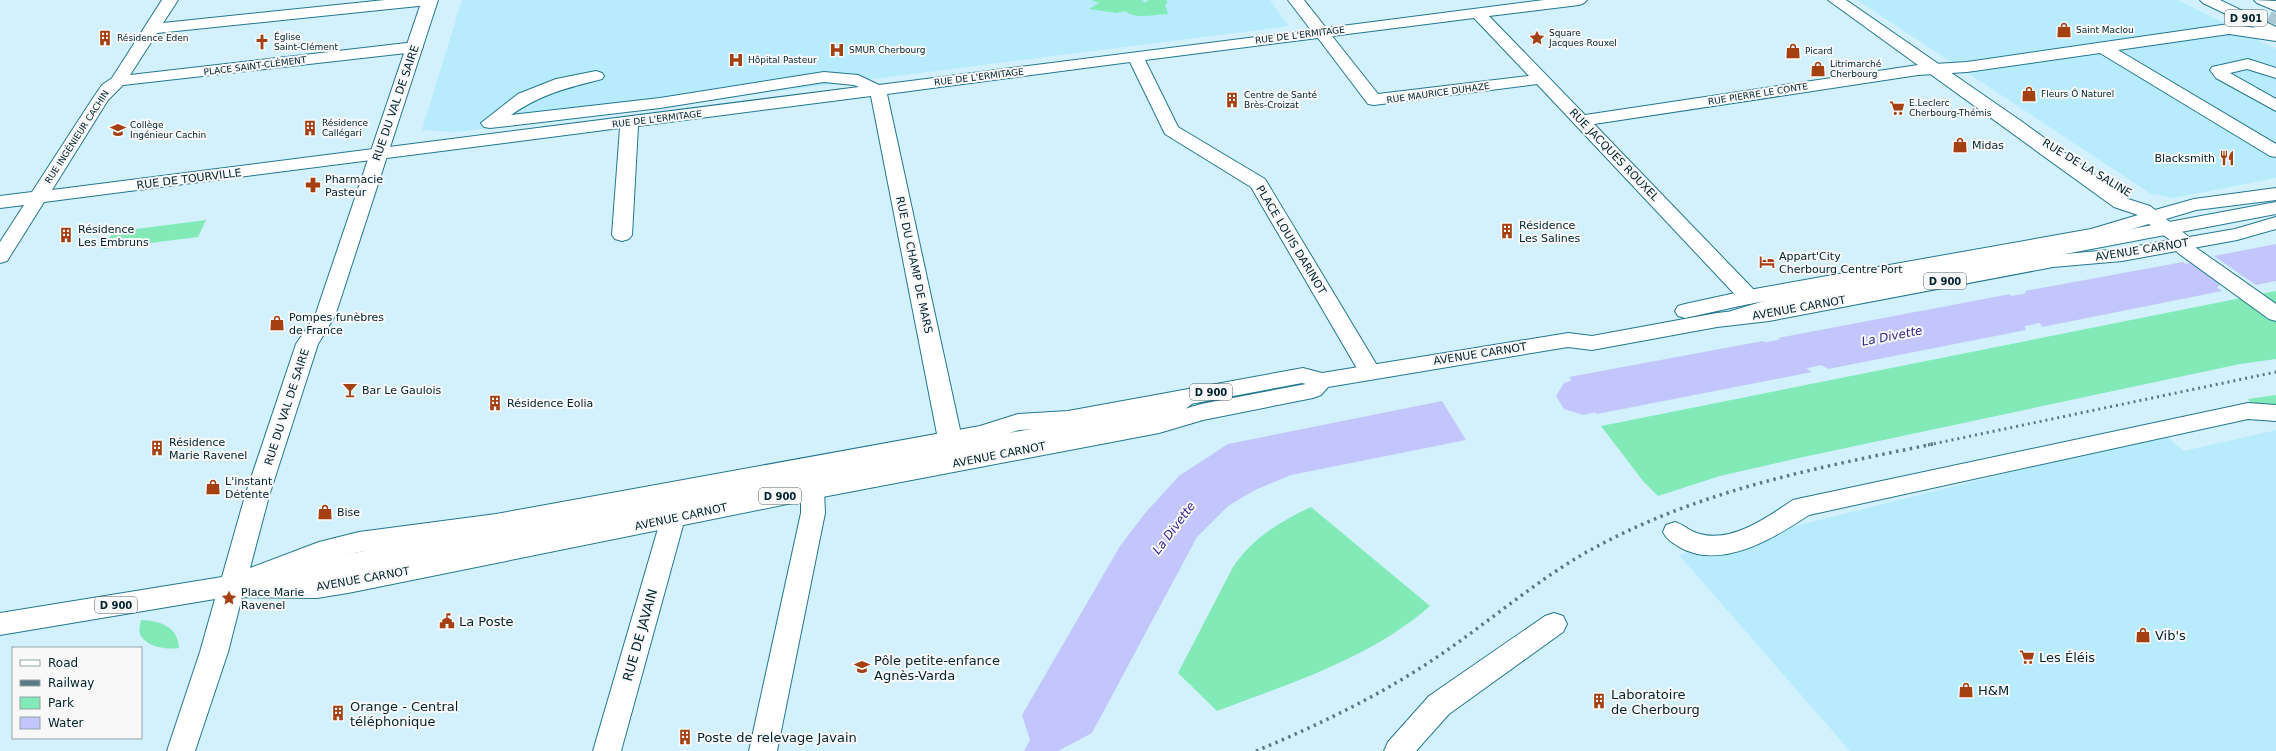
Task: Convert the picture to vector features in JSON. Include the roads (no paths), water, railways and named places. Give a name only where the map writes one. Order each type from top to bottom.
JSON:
[{"type":"street","name":"RUE INGÉNIEUR CACHIN","points":[[0,257],[101,98],[108,89],[118,81],[170,0]]},
{"type":"street","points":[[152,29],[429,0]]},
{"type":"street","name":"RUE DU VAL DE SAIRE","points":[[181,751],[214,652],[257,496],[307,344],[325,316],[415,47],[429,0]]},
{"type":"street","points":[[1296,0],[1321,32]]},
{"type":"street","name":"RUE DE L'ERMITAGE","points":[[381,150],[477,142],[629,123],[1321,32],[1579,0]]},
{"type":"street","name":"RUE DE LA SALINE","points":[[1836,0],[2015,125],[2115,199],[2154,219]]},
{"type":"street","name":"D 901","points":[[2240,0],[2273,14]]},
{"type":"street","name":"D 901","points":[[2262,0],[2273,14]]},
{"type":"street","points":[[2217,1],[2230,18],[2229,28]]},
{"type":"street","name":"D 901","points":[[2217,1],[2273,14]]},
{"type":"street","name":"D 901","points":[[2217,1],[2276,33]]},
{"type":"street","name":"RUE JACQUES ROUXEL","points":[[1478,13],[1749,297]]},
{"type":"street","name":"RUE PIERRE LE CONTE","points":[[1582,121],[1935,69],[1967,67],[2103,48],[2229,28],[2276,36]]},
{"type":"street","name":"RUE MAURICE DUHAZE","points":[[1321,32],[1374,100],[1541,79]]},
{"type":"street","name":"PLACE SAINT-CLÉMENT","points":[[118,81],[415,47]]},
{"type":"street","points":[[2103,48],[2273,150]]},
{"type":"street","name":"PLACE LOUIS DARINOT","points":[[1135,57],[1171,130],[1258,183],[1370,372]]},
{"type":"street","points":[[2276,72],[2248,64],[2218,70],[2222,75],[2276,106]]},
{"type":"street","points":[[477,142],[488,125],[524,98],[562,83],[596,76]]},
{"type":"street","points":[[381,150],[488,125],[660,103],[824,77],[858,80],[878,90]]},
{"type":"street","name":"RUE DU CHAMP DE MARS","points":[[878,90],[950,439]]},
{"type":"street","points":[[622,235],[629,123]]},
{"type":"street","name":"RUE DE TOURVILLE","points":[[0,202],[381,150]]},
{"type":"street","name":"D 900","points":[[1568,340],[1580,331],[1702,308],[1749,297],[2094,234],[2154,219],[2203,204],[2276,194]]},
{"type":"street","points":[[1732,318],[1798,298],[2154,219],[2214,219],[2276,208]]},
{"type":"street","points":[[2154,219],[2187,248],[2276,314]]},
{"type":"street","name":"AVENUE CARNOT","points":[[232,586],[328,549],[359,542],[496,524],[981,434],[1018,422],[1068,419],[1303,375],[1321,381],[1568,340],[1592,343],[1732,318],[1769,314],[2054,261],[2112,257],[2187,248],[2276,222]]},
{"type":"street","name":"AVENUE CARNOT","points":[[232,586],[317,588],[348,583],[812,490],[1159,425],[1201,412],[1313,390],[1321,381]]},
{"type":"street","points":[[232,586],[353,562],[1162,413],[1186,397]]},
{"type":"street","points":[[1675,532],[1697,544],[1721,544],[1768,528],[1802,507],[2248,411],[2276,413]]},
{"type":"street","points":[[763,751],[813,512],[812,490]]},
{"type":"street","name":"RUE DE JAVAIN","points":[[607,751],[673,518]]},
{"type":"street","name":"D 900","points":[[0,624],[232,586]]},
{"type":"street","points":[[1398,751],[1439,705],[1554,624]]},
{"type":"water","points":[[2276,244],[2276,281],[2256,285],[2214,256]]},
{"type":"water","points":[[2183,262],[2222,291],[2042,327],[2025,291]]},
{"type":"water","points":[[2010,294],[2026,330],[1828,369],[1778,338]]},
{"type":"water","points":[[1763,341],[1812,372],[1597,414],[1569,377]]},
{"type":"water","points":[[1442,401],[1466,440],[1291,475],[1255,490],[1228,506],[1197,537],[1092,733],[1058,751],[1024,751],[1030,740],[1022,715],[1120,546],[1146,512],[1179,476],[1228,444]]},
{"type":"waterway","name":"La Divette","points":[[1946,325],[2201,276]]},
{"type":"waterway","name":"La Divette","points":[[1583,396],[1871,339]]},
{"type":"tunnel","points":[[2268,19],[2276,23]]},
{"type":"railway","points":[[1928,445],[2276,372]]},
{"type":"railway","points":[[1256,751],[1352,707],[1421,668],[1548,576],[1585,553],[1627,532],[1669,513],[1754,485],[1798,473],[1933,444]]},
{"type":"place","name":"Saint Maclou","points":[[2064,30]]},
{"type":"place","name":"Résidence Eden","points":[[105,38]]},
{"type":"place","name":"Square Jacques Rouxel","points":[[1537,38]]},
{"type":"place","name":"Église Saint-Clément","points":[[262,42]]},
{"type":"place","name":"SMUR Cherbourg","points":[[837,50]]},
{"type":"place","name":"Picard","points":[[1793,51]]},
{"type":"place","name":"Hôpital Pasteur","points":[[736,60]]},
{"type":"place","name":"Litrimarché Cherbourg","points":[[1818,69]]},
{"type":"place","name":"Fleurs Ô Naturel","points":[[2029,94]]},
{"type":"place","name":"Centre de Santé Brès-Croizat","points":[[1232,100]]},
{"type":"place","name":"E.Leclerc Cherbourg-Thémis","points":[[1897,108]]},
{"type":"place","name":"Résidence Callégari","points":[[310,128]]},
{"type":"place","name":"Collège Ingénieur Cachin","points":[[118,130]]},
{"type":"place","name":"Midas","points":[[1960,145]]},
{"type":"place","name":"Blacksmith","points":[[2227,158]]},
{"type":"place","name":"Pharmacie Pasteur","points":[[313,185]]},
{"type":"place","name":"Résidence Les Salines","points":[[1507,231]]},
{"type":"place","name":"Résidence Les Embruns","points":[[66,235]]},
{"type":"place","name":"Appart'City Cherbourg Centre Port","points":[[1767,262]]},
{"type":"place","name":"Pompes funèbres de France","points":[[277,323]]},
{"type":"place","name":"Bar Le Gaulois","points":[[350,390]]},
{"type":"place","name":"Résidence Eolia","points":[[495,403]]},
{"type":"place","name":"Résidence Marie Ravenel","points":[[157,448]]},
{"type":"place","name":"L'instant Détente","points":[[213,487]]},
{"type":"place","name":"Bise","points":[[325,512]]},
{"type":"place","name":"Place Marie Ravenel","points":[[229,598]]},
{"type":"place","name":"La Poste","points":[[447,621]]},
{"type":"place","name":"Vib's","points":[[2143,635]]},
{"type":"place","name":"Les Éléis","points":[[2027,657]]},
{"type":"place","name":"Pôle petite-enfance Agnès-Varda","points":[[862,667]]},
{"type":"place","name":"H&M","points":[[1966,690]]},
{"type":"place","name":"Laboratoire de Cherbourg","points":[[1599,701]]},
{"type":"place","name":"Orange - Central téléphonique","points":[[338,713]]},
{"type":"place","name":"Poste de relevage Javain","points":[[685,737]]}]
